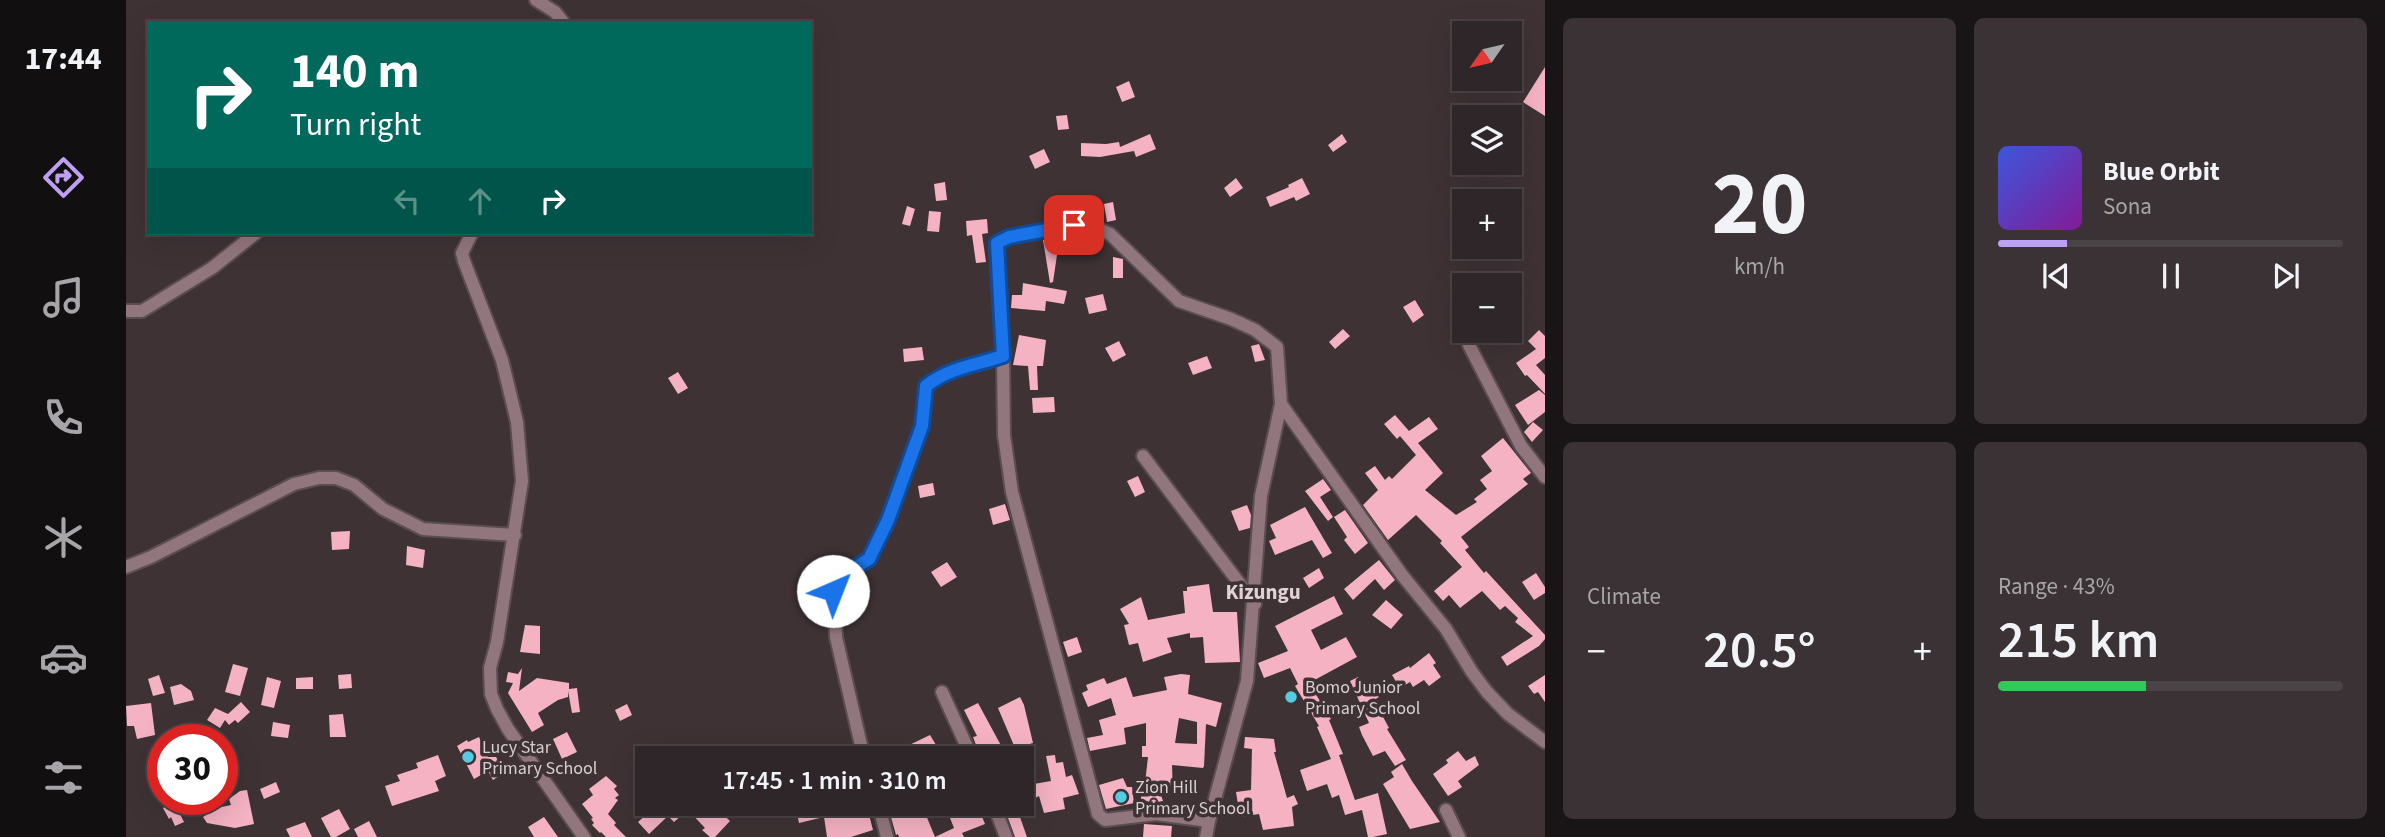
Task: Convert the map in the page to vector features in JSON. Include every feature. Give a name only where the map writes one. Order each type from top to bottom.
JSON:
[{"type":"street","points":[[536,0],[555,12],[562,21]]},
{"type":"street","points":[[1206,837],[1247,681],[1255,604],[1261,496],[1281,404],[1277,347],[1255,330],[1179,301],[1110,234],[1090,225],[1074,225],[1009,237],[997,243],[1004,435],[1012,492],[1098,814],[1105,820],[1168,814],[1209,821]]},
{"type":"street","points":[[126,311],[142,311],[212,268],[253,235]]},
{"type":"street","points":[[471,235],[463,253],[464,261],[502,360],[517,422],[522,481],[491,668],[492,694],[508,729],[584,837]]},
{"type":"street","points":[[1469,345],[1521,446],[1545,477]]},
{"type":"street","points":[[861,746],[836,637],[834,585],[840,577],[869,559],[888,520],[922,426],[926,386],[950,371],[1003,356]]},
{"type":"street","points":[[1281,404],[1402,575],[1446,629],[1487,692],[1508,714],[1545,742]]},
{"type":"street","points":[[1143,456],[1255,604]]},
{"type":"street","points":[[126,567],[151,557],[294,484],[319,478],[337,478],[354,485],[383,509],[423,529],[515,535]]},
{"type":"street","points":[[942,692],[967,746]]},
{"type":"street","points":[[1446,810],[1459,837]]},
{"type":"street","points":[[881,816],[887,837]]},
{"type":"street","points":[[998,816],[1006,837]]},
{"type":"building","points":[[1545,67],[1545,116],[1523,102]]},
{"type":"building","points":[[1129,81],[1135,97],[1122,102],[1116,87]]},
{"type":"building","points":[[1067,115],[1069,129],[1058,130],[1056,116]]},
{"type":"building","points":[[1150,134],[1156,149],[1136,157],[1134,151],[1100,157],[1081,156],[1081,143],[1119,142],[1120,147]]},
{"type":"building","points":[[1342,134],[1347,142],[1333,152],[1328,145]]},
{"type":"building","points":[[1044,149],[1050,162],[1035,169],[1029,156]]},
{"type":"building","points":[[1236,178],[1243,188],[1230,197],[1224,188]]},
{"type":"building","points":[[1302,178],[1310,194],[1296,201],[1294,197],[1270,207],[1266,197]]},
{"type":"building","points":[[945,182],[947,200],[936,201],[934,184]]},
{"type":"building","points":[[1113,202],[1116,220],[1107,222],[1104,204]]},
{"type":"building","points":[[907,206],[915,209],[910,226],[902,224]]},
{"type":"building","points":[[929,211],[941,212],[939,232],[927,231]]},
{"type":"building","points":[[987,219],[988,233],[982,234],[986,262],[976,263],[972,235],[967,236],[966,221]]},
{"type":"building","points":[[1055,237],[1057,255],[1053,282],[1050,283],[1043,240]]},
{"type":"building","points":[[1113,257],[1123,259],[1123,278],[1113,278]]},
{"type":"building","points":[[1023,283],[1067,291],[1064,304],[1046,301],[1045,311],[1011,308],[1012,295],[1022,295]]},
{"type":"building","points":[[1103,294],[1107,310],[1089,314],[1085,298]]},
{"type":"building","points":[[1415,300],[1424,315],[1413,323],[1403,307]]},
{"type":"building","points":[[1343,329],[1350,336],[1335,349],[1329,342]]},
{"type":"building","points":[[1539,330],[1545,336],[1545,358],[1536,365],[1545,375],[1545,394],[1525,376],[1516,363],[1536,349],[1528,341]]},
{"type":"building","points":[[1019,335],[1046,340],[1043,366],[1037,366],[1038,390],[1030,390],[1028,366],[1013,365]]},
{"type":"building","points":[[1119,341],[1126,355],[1113,362],[1105,348]]},
{"type":"building","points":[[1259,344],[1265,360],[1255,362],[1251,346]]},
{"type":"building","points":[[922,347],[924,360],[904,362],[903,349]]},
{"type":"building","points":[[1207,356],[1212,368],[1193,375],[1188,363]]},
{"type":"building","points":[[678,372],[688,388],[678,394],[668,378]]},
{"type":"building","points":[[1539,390],[1545,395],[1545,412],[1528,425],[1515,405]]},
{"type":"building","points":[[1054,397],[1055,412],[1033,413],[1032,398]]},
{"type":"building","points":[[1395,415],[1409,431],[1429,417],[1438,429],[1418,443],[1443,473],[1425,490],[1456,515],[1477,502],[1474,499],[1487,489],[1480,480],[1492,471],[1481,456],[1503,438],[1531,473],[1523,479],[1528,484],[1461,537],[1469,547],[1465,550],[1484,573],[1486,571],[1545,635],[1539,646],[1507,666],[1501,657],[1533,636],[1515,622],[1518,618],[1505,606],[1500,610],[1482,591],[1460,608],[1449,595],[1443,601],[1434,591],[1462,567],[1440,543],[1442,541],[1416,515],[1388,540],[1363,505],[1378,490],[1365,473],[1375,466],[1385,480],[1389,476],[1392,479],[1416,455],[1400,436],[1397,439],[1384,424]]},
{"type":"building","points":[[1533,422],[1543,430],[1532,442],[1524,432]]},
{"type":"building","points":[[1138,476],[1145,492],[1135,497],[1127,481]]},
{"type":"building","points":[[1323,479],[1331,490],[1320,497],[1333,517],[1328,521],[1305,491]]},
{"type":"building","points":[[933,483],[935,495],[920,498],[918,486]]},
{"type":"building","points":[[1005,504],[1010,520],[993,525],[989,509]]},
{"type":"building","points":[[1247,505],[1251,515],[1250,528],[1239,531],[1231,511]]},
{"type":"building","points":[[1305,507],[1332,553],[1323,558],[1312,540],[1275,555],[1269,541],[1276,538],[1270,525]]},
{"type":"building","points":[[1345,510],[1368,543],[1355,554],[1344,540],[1347,537],[1334,517]]},
{"type":"building","points":[[350,531],[349,549],[332,550],[331,532]]},
{"type":"building","points":[[407,546],[425,550],[423,568],[406,565]]},
{"type":"building","points":[[1379,560],[1395,580],[1384,590],[1375,579],[1353,600],[1344,589]]},
{"type":"building","points":[[947,562],[957,577],[941,587],[931,572]]},
{"type":"building","points":[[1319,568],[1324,578],[1309,588],[1303,578]]},
{"type":"building","points":[[1536,573],[1545,587],[1545,593],[1534,600],[1522,582]]},
{"type":"building","points":[[1209,584],[1213,612],[1237,612],[1240,662],[1205,663],[1203,637],[1190,638],[1190,633],[1167,638],[1172,652],[1143,662],[1138,643],[1129,645],[1124,625],[1129,624],[1120,609],[1141,597],[1148,620],[1185,613],[1183,591],[1187,591],[1187,587]]},
{"type":"building","points":[[1334,596],[1343,614],[1311,630],[1321,650],[1346,637],[1357,657],[1309,683],[1331,719],[1329,720],[1343,754],[1339,755],[1355,800],[1378,793],[1387,834],[1373,837],[1368,837],[1362,810],[1345,815],[1339,795],[1332,798],[1327,784],[1307,791],[1300,770],[1331,759],[1317,727],[1319,726],[1295,686],[1298,684],[1290,668],[1264,678],[1258,663],[1288,651],[1275,626]]},
{"type":"building","points":[[1386,600],[1403,615],[1391,629],[1372,615]]},
{"type":"building","points":[[525,625],[540,626],[540,654],[520,652]]},
{"type":"building","points":[[1077,637],[1082,652],[1068,657],[1063,642]]},
{"type":"building","points":[[1429,653],[1441,677],[1429,686],[1424,680],[1413,687],[1410,682],[1400,688],[1392,675],[1409,666],[1410,668]]},
{"type":"building","points":[[233,664],[248,668],[240,696],[225,692]]},
{"type":"building","points":[[522,668],[519,691],[537,678],[569,683],[569,689],[577,688],[580,712],[572,713],[568,691],[568,697],[538,713],[544,725],[532,732],[508,693],[513,683],[506,682],[508,672],[518,674]]},
{"type":"building","points":[[351,674],[352,688],[339,689],[338,675]]},
{"type":"building","points":[[159,675],[165,693],[153,696],[148,679]]},
{"type":"building","points":[[1190,675],[1188,694],[1222,703],[1216,727],[1206,724],[1203,768],[1172,765],[1173,795],[1161,795],[1163,801],[1141,804],[1141,784],[1145,783],[1148,757],[1142,757],[1142,746],[1146,746],[1146,723],[1124,728],[1126,744],[1090,751],[1087,738],[1103,735],[1099,720],[1116,715],[1111,698],[1088,707],[1082,693],[1088,690],[1086,685],[1104,678],[1107,684],[1126,677],[1133,697],[1167,690],[1164,677]],"holes":[[[1179,718],[1197,722],[1197,744],[1175,743]]]},
{"type":"building","points":[[1545,675],[1545,702],[1538,692],[1534,694],[1528,686]]},
{"type":"building","points":[[267,677],[281,681],[274,708],[261,705]]},
{"type":"building","points":[[313,677],[313,689],[296,689],[296,678]]},
{"type":"building","points":[[1358,677],[1365,690],[1372,686],[1379,697],[1374,700],[1389,728],[1387,729],[1406,760],[1395,766],[1385,751],[1373,756],[1362,735],[1359,727],[1369,723],[1350,681]]},
{"type":"building","points":[[181,684],[191,691],[194,700],[174,705],[170,687]]},
{"type":"building","points":[[1020,697],[1033,743],[1014,746],[998,708]]},
{"type":"building","points":[[241,702],[250,712],[238,723],[235,720],[228,724],[225,720],[222,724],[214,724],[207,720],[215,708],[228,714]]},
{"type":"building","points":[[151,703],[154,724],[147,724],[147,737],[137,739],[134,726],[127,726],[126,706]]},
{"type":"building","points":[[978,703],[1001,746],[976,746],[973,737],[977,736],[964,710]]},
{"type":"building","points":[[627,704],[632,715],[620,721],[615,710]]},
{"type":"building","points":[[343,714],[346,737],[330,737],[329,715]]},
{"type":"building","points":[[273,722],[290,725],[288,738],[271,736]]},
{"type":"building","points":[[567,732],[577,752],[562,759],[553,739]]},
{"type":"building","points":[[930,735],[937,746],[907,746]]},
{"type":"building","points":[[479,737],[488,757],[496,757],[505,772],[493,780],[488,771],[474,779],[457,746]]},
{"type":"building","points":[[1245,737],[1274,739],[1274,752],[1287,798],[1294,795],[1298,804],[1292,807],[1294,826],[1263,830],[1259,814],[1240,817],[1236,792],[1251,790],[1252,749],[1244,748]]},
{"type":"building","points":[[1458,751],[1466,761],[1475,756],[1479,765],[1458,781],[1462,787],[1448,796],[1433,774]]},
{"type":"building","points":[[438,755],[446,776],[435,781],[439,791],[392,806],[385,786],[400,781],[397,775],[418,768],[416,763]]},
{"type":"building","points":[[1055,755],[1056,763],[1063,762],[1066,777],[1072,775],[1079,794],[1063,798],[1065,809],[1044,813],[1039,796],[1034,798],[1034,784],[1051,781],[1046,756]]},
{"type":"building","points":[[1402,764],[1440,822],[1410,829],[1383,784],[1394,777],[1391,772]]},
{"type":"building","points":[[606,776],[617,786],[614,789],[619,795],[608,814],[626,837],[606,837],[600,833],[592,825],[593,818],[582,804],[593,795],[589,789]]},
{"type":"building","points":[[1123,778],[1127,787],[1132,787],[1134,803],[1106,809],[1099,785]]},
{"type":"building","points":[[276,782],[280,792],[264,799],[260,789]]},
{"type":"building","points":[[247,790],[254,824],[235,828],[207,823],[203,817],[206,815],[238,815],[240,791]]},
{"type":"building","points":[[339,809],[350,829],[331,837],[321,818]]},
{"type":"building","points":[[167,815],[180,815],[184,822],[175,826],[171,817],[169,819]]},
{"type":"building","points":[[645,816],[668,816],[649,834],[638,822]]},
{"type":"building","points":[[668,816],[681,816],[674,822]]},
{"type":"building","points":[[694,816],[725,816],[730,821],[715,837],[710,837],[702,830],[705,828]]},
{"type":"building","points":[[798,816],[869,816],[873,830],[851,837],[827,837],[824,817],[799,823]]},
{"type":"building","points":[[891,816],[926,816],[935,837],[899,837]]},
{"type":"building","points":[[982,816],[985,824],[962,833],[964,837],[935,837],[954,828],[950,818]]},
{"type":"building","points":[[1020,816],[1027,837],[1015,837],[1008,818]]},
{"type":"building","points":[[544,817],[558,837],[534,837],[528,827]]},
{"type":"building","points":[[369,821],[377,837],[358,837],[354,829]]},
{"type":"building","points":[[305,822],[312,837],[290,837],[286,829]]},
{"type":"building","points":[[1144,824],[1172,826],[1171,837],[1143,837]]},
{"type":"place","name":"Bomo Junior Primary School","points":[[1291,697]]},
{"type":"place","name":"Lucy Star Primary School","points":[[468,757]]},
{"type":"place","name":"Zion Hill Primary School","points":[[1121,797]]},
{"type":"district","name":"Kizungu","points":[[1263,592]]},
{"type":"route","points":[[833,591],[835,582],[840,577],[869,559],[888,520],[922,426],[926,386],[950,371],[1003,356],[997,243],[1009,237],[1074,225]]}]
